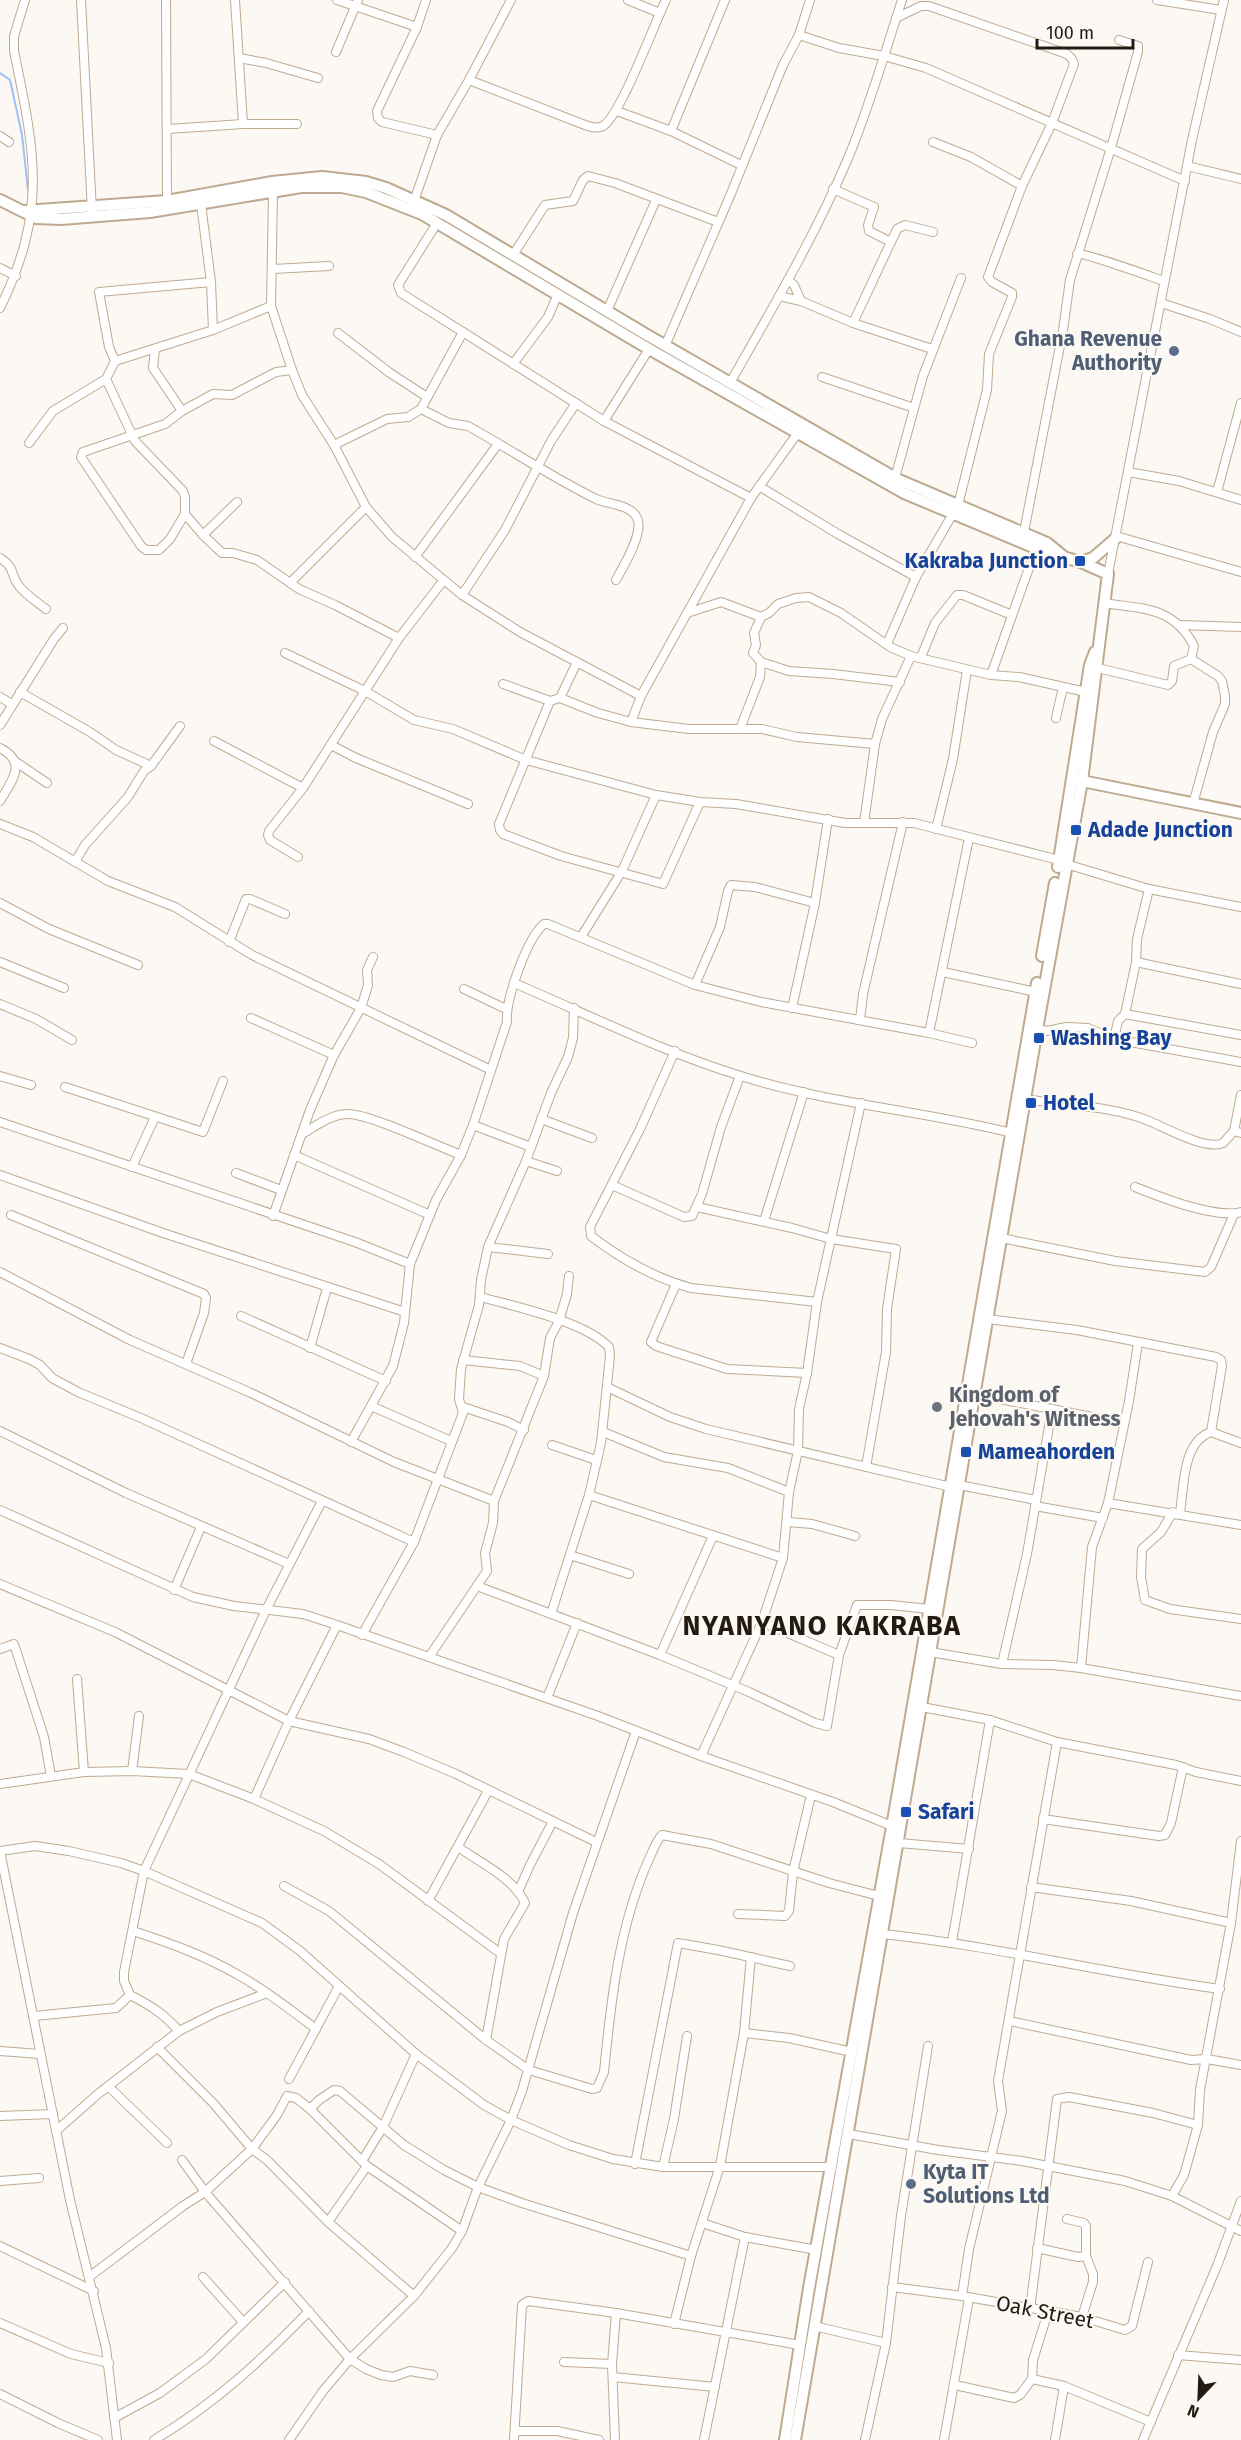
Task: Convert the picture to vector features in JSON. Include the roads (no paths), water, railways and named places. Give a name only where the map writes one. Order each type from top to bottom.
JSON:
[{"type":"street","points":[[0,308],[16,276],[28,234],[32,146],[14,51],[14,36],[24,0]]},
{"type":"street","points":[[81,0],[92,212]]},
{"type":"street","points":[[166,0],[167,201]]},
{"type":"street","points":[[235,0],[243,124]]},
{"type":"street","points":[[337,0],[357,3],[417,27]]},
{"type":"street","points":[[426,0],[417,27],[377,111],[378,118],[382,122],[437,135]]},
{"type":"street","points":[[413,204],[437,135],[470,80],[511,0]]},
{"type":"street","points":[[628,0],[660,13]]},
{"type":"street","points":[[470,80],[592,128],[602,127],[616,111],[666,0]]},
{"type":"street","points":[[671,131],[724,0]]},
{"type":"street","points":[[665,346],[790,51],[800,35],[810,0]]},
{"type":"street","points":[[730,383],[788,280],[848,158],[868,106],[902,0]]},
{"type":"street","points":[[1157,0],[1221,10]]},
{"type":"street","points":[[795,2440],[814,2326],[817,2250],[879,1896],[897,1828],[922,1707],[955,1486],[1036,992],[1098,668],[1097,648],[1108,574],[1187,165],[1224,0]]},
{"type":"street","points":[[336,52],[357,3]]},
{"type":"street","points":[[887,644],[916,577],[956,510],[987,390],[989,354],[1012,297],[1012,292],[992,282],[988,277],[1022,186],[1052,123],[1074,64],[1072,58],[1067,54],[929,6],[921,6],[896,18]]},
{"type":"street","points":[[800,35],[839,48],[884,56],[926,68],[1185,181]]},
{"type":"street","points":[[1024,532],[1061,340],[1070,280],[1111,148],[1138,49],[1135,45],[1119,40]]},
{"type":"street","points":[[238,58],[266,63],[318,78]]},
{"type":"street","points":[[616,111],[671,131],[741,165]]},
{"type":"street","points":[[168,129],[243,124],[297,124]]},
{"type":"street","points":[[0,136],[9,142]]},
{"type":"street","points":[[933,142],[971,157],[1022,186]]},
{"type":"street","points":[[1187,165],[1241,180]]},
{"type":"street","points":[[513,255],[545,205],[573,201],[583,180],[588,176],[615,183],[718,222]]},
{"type":"street","points":[[0,200],[51,219],[272,182],[322,177],[366,182],[413,204],[437,222],[649,349],[904,493],[1024,532],[1054,546],[1064,557]]},
{"type":"street","points":[[92,212],[150,212],[311,186],[342,187],[366,192],[446,215],[665,346],[896,478],[1036,548],[1081,562],[1108,574]]},
{"type":"street","points":[[833,189],[874,207],[868,225],[869,231],[891,242]]},
{"type":"street","points":[[273,192],[271,306],[302,395],[334,444],[366,507],[392,537],[462,595],[520,632],[641,696]]},
{"type":"street","points":[[607,311],[656,200]]},
{"type":"street","points":[[201,204],[211,282],[213,330]]},
{"type":"street","points":[[437,222],[398,285],[398,289],[604,422],[751,498]]},
{"type":"street","points":[[853,323],[897,229],[905,225],[933,232]]},
{"type":"street","points":[[1077,254],[1086,253],[1097,260],[1164,281]]},
{"type":"street","points":[[273,269],[329,266]]},
{"type":"street","points":[[0,268],[16,276]]},
{"type":"street","points":[[896,478],[932,349],[961,278]]},
{"type":"street","points":[[788,280],[794,285],[801,301]]},
{"type":"street","points":[[115,361],[109,347],[99,292],[211,282]]},
{"type":"street","points":[[513,364],[551,312],[558,294]]},
{"type":"street","points":[[779,296],[801,301],[853,323],[932,349]]},
{"type":"street","points":[[1161,303],[1241,332]]},
{"type":"street","points":[[29,443],[53,411],[106,379],[115,361],[213,330],[271,306]]},
{"type":"street","points":[[334,444],[387,418],[408,417],[421,409],[463,332]]},
{"type":"street","points":[[338,333],[390,374],[427,397]]},
{"type":"street","points":[[155,349],[153,368],[182,411]]},
{"type":"street","points":[[604,422],[649,349]]},
{"type":"street","points":[[106,379],[133,436],[183,491],[185,497],[185,514],[170,539],[159,550],[146,550],[141,546],[81,458],[83,452],[133,436],[165,424],[182,411],[213,394],[232,395],[276,372],[292,370]]},
{"type":"street","points":[[822,377],[914,408]]},
{"type":"street","points":[[1217,492],[1241,403]]},
{"type":"street","points":[[462,595],[505,530],[551,441],[576,404]]},
{"type":"street","points":[[421,409],[449,423],[468,426],[598,500],[625,508],[635,516],[639,530],[616,580]]},
{"type":"street","points":[[631,722],[641,696],[751,498],[797,434]]},
{"type":"street","points":[[415,557],[498,444]]},
{"type":"street","points":[[1128,472],[1179,481],[1241,500]]},
{"type":"street","points":[[759,486],[838,534],[916,577]]},
{"type":"street","points":[[203,535],[237,502]]},
{"type":"street","points":[[290,583],[366,507]]},
{"type":"street","points":[[185,514],[222,553],[233,553],[257,560],[290,583],[399,638]]},
{"type":"street","points":[[1081,562],[1093,558],[1115,538]]},
{"type":"street","points":[[1115,538],[1241,572]]},
{"type":"street","points":[[991,675],[1036,548]]},
{"type":"street","points":[[0,558],[12,568],[16,583],[46,609]]},
{"type":"street","points":[[298,857],[270,840],[268,835],[303,788],[399,638],[443,581]]},
{"type":"street","points":[[921,657],[935,622],[957,595],[963,594],[1012,615]]},
{"type":"street","points":[[900,682],[789,671],[761,662],[753,653],[756,645],[754,633],[761,617],[778,604],[796,598],[809,597],[912,657],[921,657],[991,675],[1018,677],[1086,692]]},
{"type":"street","points":[[687,613],[726,602],[761,617]]},
{"type":"street","points":[[1104,603],[1139,607],[1158,612],[1180,625],[1194,645],[1191,658]]},
{"type":"street","points":[[1180,625],[1241,627]]},
{"type":"street","points":[[0,725],[63,628]]},
{"type":"street","points":[[1077,780],[1090,665],[1097,648]]},
{"type":"street","points":[[285,652],[365,692],[414,720],[453,729],[526,760],[656,795],[700,802],[736,804],[845,823],[914,823],[1062,862],[1149,889],[1241,906]]},
{"type":"street","points":[[864,823],[875,744],[882,719],[912,657]]},
{"type":"street","points":[[1098,668],[1168,685],[1172,681],[1174,666],[1191,658]]},
{"type":"street","points":[[1191,658],[1218,676],[1222,681],[1225,696],[1225,704],[1214,732],[1193,804]]},
{"type":"street","points":[[560,698],[577,662]]},
{"type":"street","points":[[740,729],[760,677],[761,662]]},
{"type":"street","points":[[936,829],[952,759],[967,670]]},
{"type":"street","points":[[503,684],[550,701],[560,698],[597,713],[631,722],[689,729],[762,729],[797,737],[875,744]]},
{"type":"street","points":[[1056,718],[1062,687]]},
{"type":"street","points":[[20,692],[90,732],[116,750],[151,766]]},
{"type":"street","points":[[0,697],[12,704]]},
{"type":"street","points":[[550,701],[499,824],[503,834],[561,856],[622,871],[659,884],[665,882],[700,802]]},
{"type":"street","points":[[75,862],[85,845],[128,796],[144,771],[151,766],[180,726]]},
{"type":"street","points":[[214,741],[303,788]]},
{"type":"street","points":[[331,745],[356,758],[468,804]]},
{"type":"street","points":[[0,748],[47,783]]},
{"type":"street","points":[[0,801],[17,770],[16,762]]},
{"type":"street","points":[[1077,780],[1241,813]]},
{"type":"street","points":[[581,937],[622,871],[656,795]]},
{"type":"street","points":[[792,1008],[815,903],[828,819]]},
{"type":"street","points":[[860,1020],[865,988],[903,822]]},
{"type":"street","points":[[0,824],[33,837],[108,881],[175,907],[229,942],[490,1070]]},
{"type":"street","points":[[929,1033],[969,838]]},
{"type":"street","points":[[785,2440],[800,2345],[849,2134],[899,1843],[897,1828],[929,1609],[974,1394],[1001,1238],[1014,1134],[1025,1099],[1062,862]]},
{"type":"street","points":[[695,985],[720,927],[731,885],[755,887],[815,903]]},
{"type":"street","points":[[1114,1039],[1118,1021],[1125,1014],[1136,962],[1137,939],[1149,889]]},
{"type":"street","points":[[229,942],[246,899],[285,914]]},
{"type":"street","points":[[0,903],[49,929],[138,965]]},
{"type":"street","points":[[351,1442],[386,1381],[399,1347],[410,1264],[430,1215],[473,1125],[507,1022],[506,1009],[514,983],[534,936],[544,924],[581,937],[695,985],[792,1008],[972,1043]]},
{"type":"street","points":[[273,1216],[310,1110],[334,1055],[361,1008],[368,985],[367,970],[373,957]]},
{"type":"street","points":[[0,962],[64,988]]},
{"type":"street","points":[[1136,962],[1241,984]]},
{"type":"street","points":[[943,972],[1036,992]]},
{"type":"street","points":[[514,983],[740,1076],[804,1092],[1014,1134]]},
{"type":"street","points":[[464,989],[506,1009]]},
{"type":"street","points":[[0,1004],[36,1019],[72,1041]]},
{"type":"street","points":[[362,1635],[414,1542],[463,1413],[459,1390],[463,1360],[481,1297],[481,1280],[489,1247],[526,1161],[551,1093],[568,1057],[573,1038],[574,1008]]},
{"type":"street","points":[[1125,1014],[1241,1035]]},
{"type":"street","points":[[251,1018],[334,1055]]},
{"type":"street","points":[[1036,1029],[1047,1031],[1066,1027],[1088,1028],[1114,1039],[1241,1062]]},
{"type":"street","points":[[675,1051],[590,1227],[591,1236],[635,1265],[676,1284],[691,1288],[817,1302]]},
{"type":"street","points":[[0,1076],[31,1085]]},
{"type":"street","points":[[612,1185],[684,1217],[692,1216],[697,1207],[721,1127],[740,1076]]},
{"type":"street","points":[[65,1087],[203,1132],[223,1081]]},
{"type":"street","points":[[764,1221],[804,1092]]},
{"type":"street","points":[[1025,1099],[1121,1112],[1210,1145],[1223,1143],[1237,1132],[1241,1095]]},
{"type":"street","points":[[701,1756],[762,1622],[775,1589],[783,1558],[789,1492],[798,1451],[799,1409],[807,1373],[817,1302],[861,1103]]},
{"type":"street","points":[[302,1134],[331,1118],[348,1114],[378,1122],[460,1155]]},
{"type":"street","points":[[132,1167],[155,1117]]},
{"type":"street","points":[[541,1119],[592,1138]]},
{"type":"street","points":[[0,1122],[355,1242],[410,1264]]},
{"type":"street","points":[[473,1125],[531,1147]]},
{"type":"street","points":[[294,1155],[430,1215]]},
{"type":"street","points":[[526,1161],[557,1171]]},
{"type":"street","points":[[236,1173],[281,1190]]},
{"type":"street","points":[[0,1175],[163,1233],[405,1312]]},
{"type":"street","points":[[1001,1238],[1115,1261],[1205,1272],[1211,1268],[1238,1213],[1194,1207],[1135,1187]]},
{"type":"street","points":[[697,1207],[764,1221],[831,1239],[896,1249],[887,1310],[886,1352],[866,1467]]},
{"type":"street","points":[[11,1215],[204,1294],[206,1298],[204,1313],[186,1364]]},
{"type":"street","points":[[489,1247],[548,1254]]},
{"type":"street","points":[[0,1272],[122,1336],[394,1462],[494,1501]]},
{"type":"street","points":[[429,1657],[487,1571],[485,1553],[493,1522],[494,1501],[544,1376],[550,1338],[559,1321],[567,1294],[568,1275]]},
{"type":"street","points":[[676,1284],[651,1342],[656,1346],[727,1369],[807,1373]]},
{"type":"street","points":[[310,1348],[327,1288]]},
{"type":"street","points":[[481,1297],[559,1321],[587,1332],[609,1347],[603,1432],[589,1495],[551,1614]]},
{"type":"street","points":[[241,1316],[386,1381]]},
{"type":"street","points":[[987,1319],[1077,1330],[1211,1356],[1221,1360],[1211,1432]]},
{"type":"street","points":[[1081,1668],[1092,1547],[1108,1503],[1129,1401],[1138,1343]]},
{"type":"street","points":[[0,1348],[40,1365],[52,1378],[71,1389],[141,1418],[414,1542]]},
{"type":"street","points":[[463,1360],[520,1366],[544,1376]]},
{"type":"street","points":[[607,1387],[686,1423],[866,1467],[1103,1518]]},
{"type":"street","points":[[974,1394],[1123,1423]]},
{"type":"street","points":[[371,1406],[452,1441]]},
{"type":"street","points":[[463,1407],[508,1422],[524,1430]]},
{"type":"street","points":[[1002,1664],[1021,1585],[1052,1409]]},
{"type":"street","points":[[0,1431],[201,1527],[289,1564]]},
{"type":"street","points":[[603,1432],[663,1457],[728,1468],[789,1492]]},
{"type":"street","points":[[1241,1443],[1211,1432],[1199,1437],[1192,1449],[1177,1513],[1142,1549],[1141,1577],[1145,1600],[1170,1609],[1241,1619]]},
{"type":"street","points":[[552,1445],[596,1460]]},
{"type":"street","points":[[589,1495],[783,1558]]},
{"type":"street","points":[[179,2031],[147,2002],[130,1995],[124,1980],[144,1871],[266,1610],[322,1501]]},
{"type":"street","points":[[1108,1503],[1241,1525]]},
{"type":"street","points":[[0,1510],[174,1590],[214,1603],[303,1614],[338,1625],[547,1698],[897,1828]]},
{"type":"street","points":[[788,1522],[812,1524],[855,1536]]},
{"type":"street","points":[[174,1590],[201,1527]]},
{"type":"street","points":[[660,1655],[713,1536]]},
{"type":"street","points":[[570,1555],[629,1574]]},
{"type":"street","points":[[0,1584],[116,1632],[289,1721],[385,1745],[446,1770],[552,1823],[596,1842]]},
{"type":"street","points":[[477,1586],[660,1655],[826,1726],[839,1655],[857,1605],[891,1605],[929,1609]]},
{"type":"street","points":[[762,1622],[839,1655]]},
{"type":"street","points":[[547,1698],[577,1623]]},
{"type":"street","points":[[254,1799],[289,1721],[338,1625]]},
{"type":"street","points":[[0,1649],[14,1644],[44,1737],[51,1776]]},
{"type":"street","points":[[930,1652],[1002,1664],[1081,1668],[1241,1696]]},
{"type":"street","points":[[77,1679],[84,1772]]},
{"type":"street","points":[[922,1707],[990,1720],[1057,1742],[1241,1781]]},
{"type":"street","points":[[132,1771],[139,1716]]},
{"type":"street","points":[[952,1942],[990,1720]]},
{"type":"street","points":[[289,2440],[323,2391],[350,2359],[414,2296],[452,2248],[462,2231],[478,2187],[512,2120],[529,2070],[596,1842],[636,1731]]},
{"type":"street","points":[[944,2440],[955,2385],[966,2297],[969,2248],[1002,2111],[998,2081],[1057,1742]]},
{"type":"street","points":[[1043,1819],[1165,1835],[1171,1823],[1183,1767]]},
{"type":"street","points":[[0,1784],[84,1772],[132,1771],[189,1774],[296,1817],[342,1841],[379,1864],[500,1953]]},
{"type":"street","points":[[428,1901],[488,1791]]},
{"type":"street","points":[[738,1914],[785,1916],[790,1905],[793,1872],[811,1795]]},
{"type":"street","points":[[518,1892],[552,1823]]},
{"type":"street","points":[[284,1886],[329,1911],[486,2040],[529,2070],[592,2089],[601,2084],[618,1966],[627,1925],[646,1867],[662,1835],[711,1844],[793,1872],[879,1896]]},
{"type":"street","points":[[1172,2196],[1184,2175],[1198,2125],[1200,2090],[1208,2059],[1231,1923],[1241,1841]]},
{"type":"street","points":[[899,1843],[969,1849]]},
{"type":"street","points":[[117,2440],[109,2363],[56,2131],[0,1851],[35,1846],[121,1863],[262,1923],[288,1940],[416,2054],[484,2105],[512,2120],[595,2154],[663,2167],[832,2167]]},
{"type":"street","points":[[458,1847],[504,1879],[518,1892],[525,1903],[504,1939],[500,1953],[486,2040]]},
{"type":"street","points":[[1031,1887],[1122,1900],[1231,1923]]},
{"type":"street","points":[[133,1931],[175,1945],[212,1961],[267,1993],[316,2029]]},
{"type":"street","points":[[883,1934],[952,1942],[1220,1989]]},
{"type":"street","points":[[635,2163],[678,1943],[790,1966]]},
{"type":"street","points":[[674,2324],[691,2256],[720,2166],[744,2033],[751,1957]]},
{"type":"street","points":[[289,2079],[339,1986]]},
{"type":"street","points":[[56,2131],[98,2094],[179,2031],[217,2012],[267,1993]]},
{"type":"street","points":[[34,2016],[116,2008],[130,1995]]},
{"type":"street","points":[[1010,2021],[1191,2060],[1208,2059],[1241,2065]]},
{"type":"street","points":[[744,2033],[789,2038],[852,2052]]},
{"type":"street","points":[[663,2167],[674,2119],[687,2036]]},
{"type":"street","points":[[865,2440],[886,2343],[892,2287],[928,2046]]},
{"type":"street","points":[[157,2047],[214,2104],[252,2148],[267,2160],[328,2222],[414,2296]]},
{"type":"street","points":[[0,2051],[40,2054]]},
{"type":"street","points":[[328,2222],[364,2164],[416,2054]]},
{"type":"street","points":[[109,2087],[167,2143]]},
{"type":"street","points":[[310,2109],[334,2090],[340,2091],[404,2145],[425,2159],[478,2187],[691,2256]]},
{"type":"street","points":[[89,2277],[205,2192],[252,2148],[277,2115],[287,2096],[296,2098],[310,2109],[364,2164],[462,2231]]},
{"type":"street","points":[[1030,2309],[1055,2104],[1059,2097],[1152,2113],[1198,2125]]},
{"type":"street","points":[[0,2116],[53,2114]]},
{"type":"street","points":[[849,2134],[912,2146],[992,2156],[1125,2181],[1172,2196],[1241,2231]]},
{"type":"street","points":[[182,2160],[205,2192],[350,2359],[381,2375],[393,2377],[410,2371],[434,2374]]},
{"type":"street","points":[[0,2181],[39,2178]]},
{"type":"street","points":[[1143,2440],[1232,2228],[1241,2201]]},
{"type":"street","points":[[1067,2219],[1085,2224],[1086,2256],[1093,2274],[1093,2282],[1083,2317]]},
{"type":"street","points":[[702,2223],[745,2237],[817,2250]]},
{"type":"street","points":[[704,2440],[745,2237]]},
{"type":"street","points":[[0,2246],[94,2291]]},
{"type":"street","points":[[1037,2248],[1078,2257],[1086,2256]]},
{"type":"street","name":"Oak Street","points":[[892,2287],[1083,2317],[1120,2329],[1129,2329],[1148,2262]]},
{"type":"street","points":[[203,2277],[243,2322]]},
{"type":"street","points":[[114,2418],[160,2393],[206,2360],[285,2282]]},
{"type":"street","points":[[599,2440],[557,2432],[514,2436],[524,2302],[534,2301],[616,2313],[800,2345]]},
{"type":"street","points":[[154,2440],[208,2406],[265,2357],[309,2311]]},
{"type":"street","points":[[955,2385],[1014,2398],[1020,2395],[1032,2379],[1033,2360],[1048,2312]]},
{"type":"street","points":[[615,2440],[612,2364],[616,2313]]},
{"type":"street","points":[[0,2323],[71,2354],[109,2363]]},
{"type":"street","points":[[814,2326],[886,2343]]},
{"type":"street","points":[[1178,2355],[1241,2360]]},
{"type":"street","points":[[564,2362],[612,2364]]},
{"type":"street","points":[[613,2377],[715,2386]]},
{"type":"street","points":[[1032,2379],[1064,2386],[1151,2421]]},
{"type":"street","points":[[1055,2440],[1064,2386]]},
{"type":"street","points":[[0,2394],[98,2440]]},
{"type":"waterway","points":[[0,73],[10,80],[22,135],[28,190]]},
{"type":"place","name":"Ghana Revenue Authority","points":[[1174,351]]},
{"type":"place","name":"Kakraba Junction","points":[[1080,561]]},
{"type":"place","name":"Adade Junction","points":[[1076,830]]},
{"type":"place","name":"Washing Bay","points":[[1039,1038]]},
{"type":"place","name":"Hotel","points":[[1031,1103]]},
{"type":"place","name":"Kingdom of Jehovah's Witness","points":[[937,1407]]},
{"type":"place","name":"Mameahorden","points":[[966,1452]]},
{"type":"place","name":"Safari","points":[[906,1812]]},
{"type":"place","name":"Kyta IT Solutions Ltd","points":[[911,2184]]},
{"type":"district","name":"NYANYANO KAKRABA","points":[[822,1626]]}]
